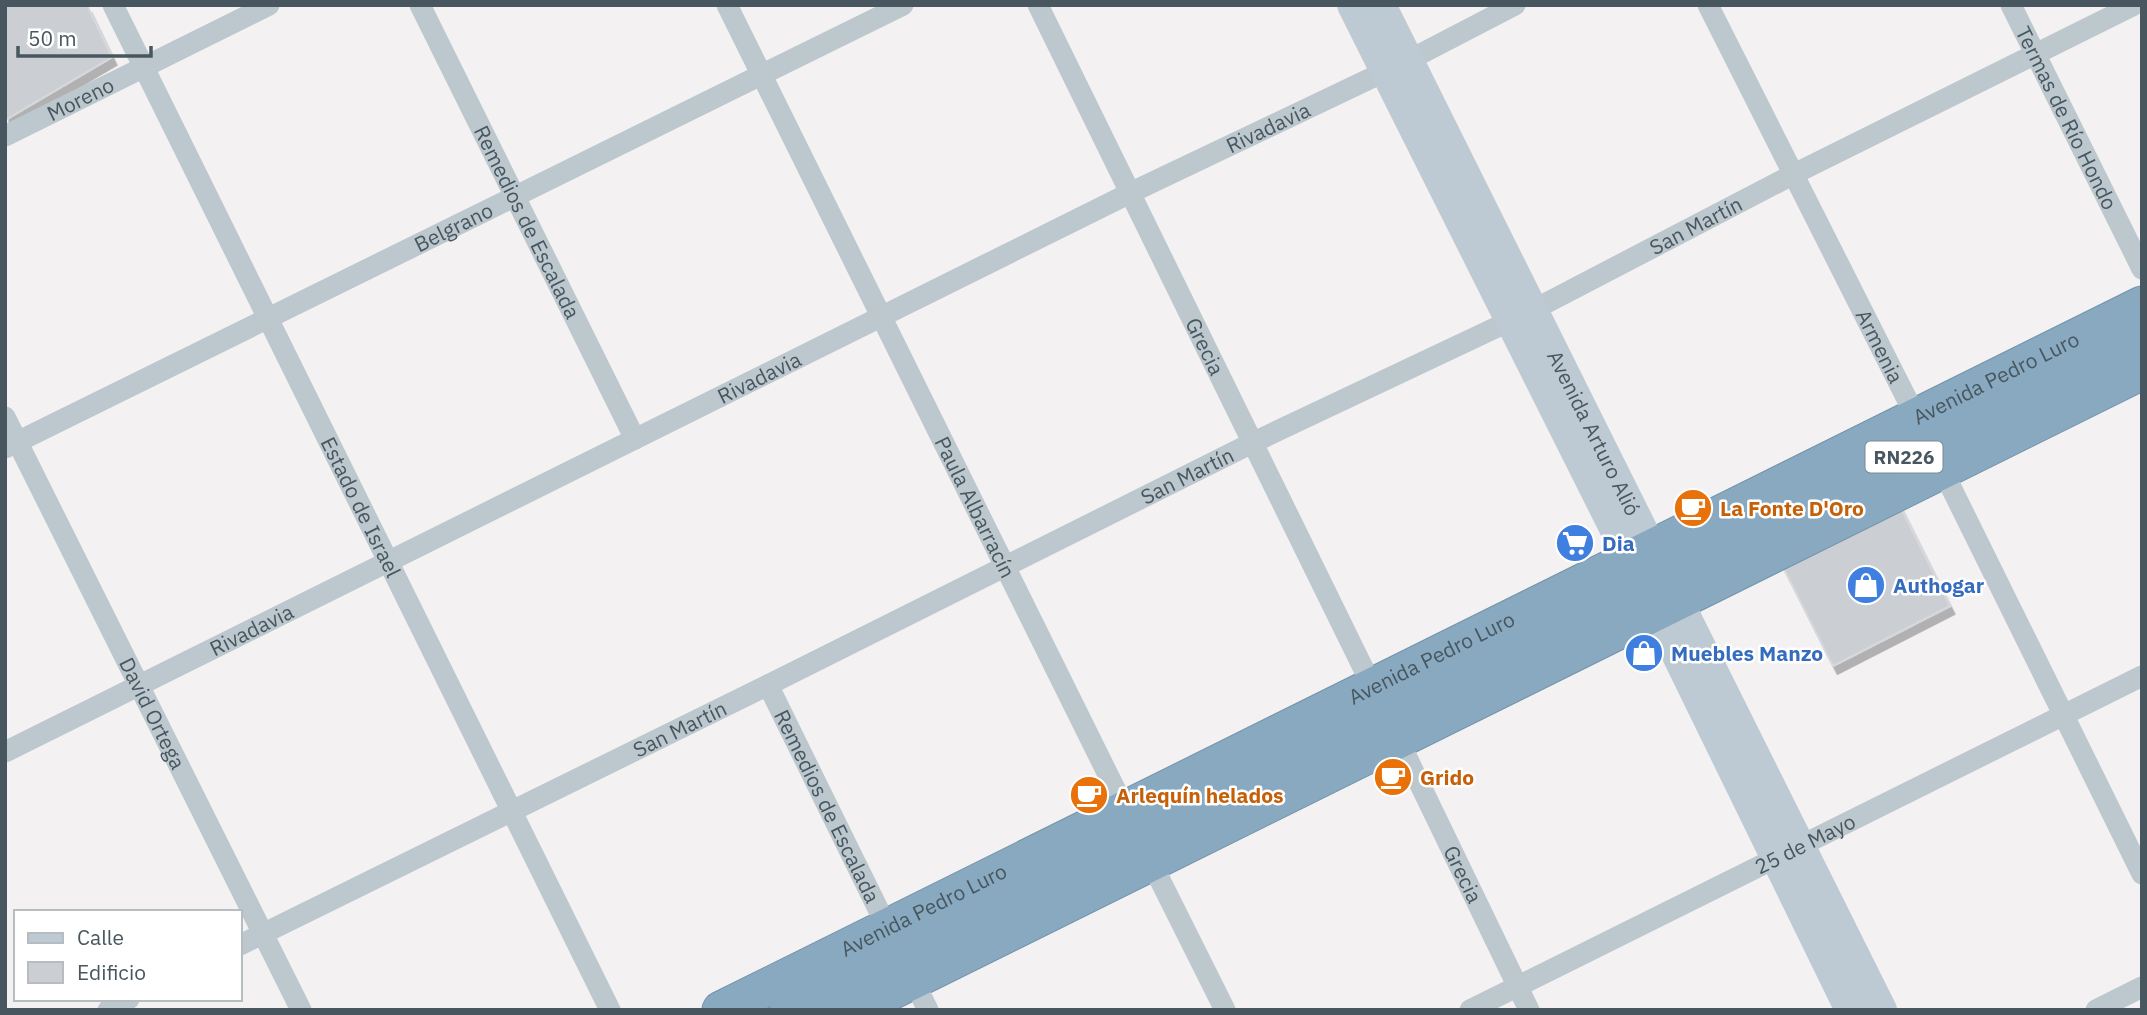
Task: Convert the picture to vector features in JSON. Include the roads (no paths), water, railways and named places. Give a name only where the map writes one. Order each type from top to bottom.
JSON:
[{"type":"highway","name":"Avenida Pedro Luro","points":[[721,1010],[887,927],[1398,739],[1654,580],[1929,444],[2142,305]]},
{"type":"highway","name":"Avenida Pedro Luro","points":[[789,1010],[2142,339]]},
{"type":"highway","name":"Avenida Pedro Luro","points":[[1929,444],[2142,370]]},
{"type":"highway","name":"Avenida Pedro Luro","points":[[853,1010],[920,995],[1138,836],[1372,686],[1654,580]]},
{"type":"main road","name":"Avenida Arturo Alió","points":[[1352,5],[1396,66],[1654,580],[1788,853],[1850,1010]]},
{"type":"main road","name":"Avenida Arturo Alió","points":[[1381,5],[1396,66]]},
{"type":"main road","name":"Avenida Arturo Alió","points":[[1788,853],[1882,1010]]},
{"type":"street","name":"Estado de Israel","points":[[113,5],[611,1010]]},
{"type":"street","name":"Moreno","points":[[5,136],[269,5]]},
{"type":"street","name":"Remedios de Escalada","points":[[420,5],[635,439]]},
{"type":"street","name":"Paula Albarracín","points":[[727,5],[1225,1010]]},
{"type":"street","name":"Belgrano","points":[[11,445],[903,5]]},
{"type":"street","name":"Grecia","points":[[1038,5],[1372,686]]},
{"type":"street","name":"Rivadavia","points":[[5,751],[1515,5]]},
{"type":"street","name":"Armenia","points":[[1707,5],[2142,874]]},
{"type":"street","name":"Termas de Río Hondo","points":[[2011,5],[2142,269]]},
{"type":"street","name":"San Martín","points":[[242,944],[1252,443],[1522,315],[1792,175],[2134,5]]},
{"type":"street","name":"David Ortega","points":[[5,417],[11,445],[139,685],[301,1010]]},
{"type":"street","name":"25 de Mayo","points":[[1470,1010],[2142,676]]},
{"type":"street","name":"Remedios de Escalada","points":[[768,685],[887,927]]},
{"type":"street","name":"Grecia","points":[[1398,739],[1529,1010]]},
{"type":"street","points":[[2096,1010],[2142,987]]},
{"type":"street","points":[[108,1010],[125,1001]]},
{"type":"place","name":"La Fonte D'Oro","points":[[1693,508]]},
{"type":"place","name":"Dia","points":[[1575,543]]},
{"type":"place","name":"Authogar","points":[[1866,585]]},
{"type":"place","name":"Muebles Manzo","points":[[1644,653]]},
{"type":"place","name":"Grido","points":[[1393,777]]},
{"type":"place","name":"Arlequín helados","points":[[1089,795]]}]
